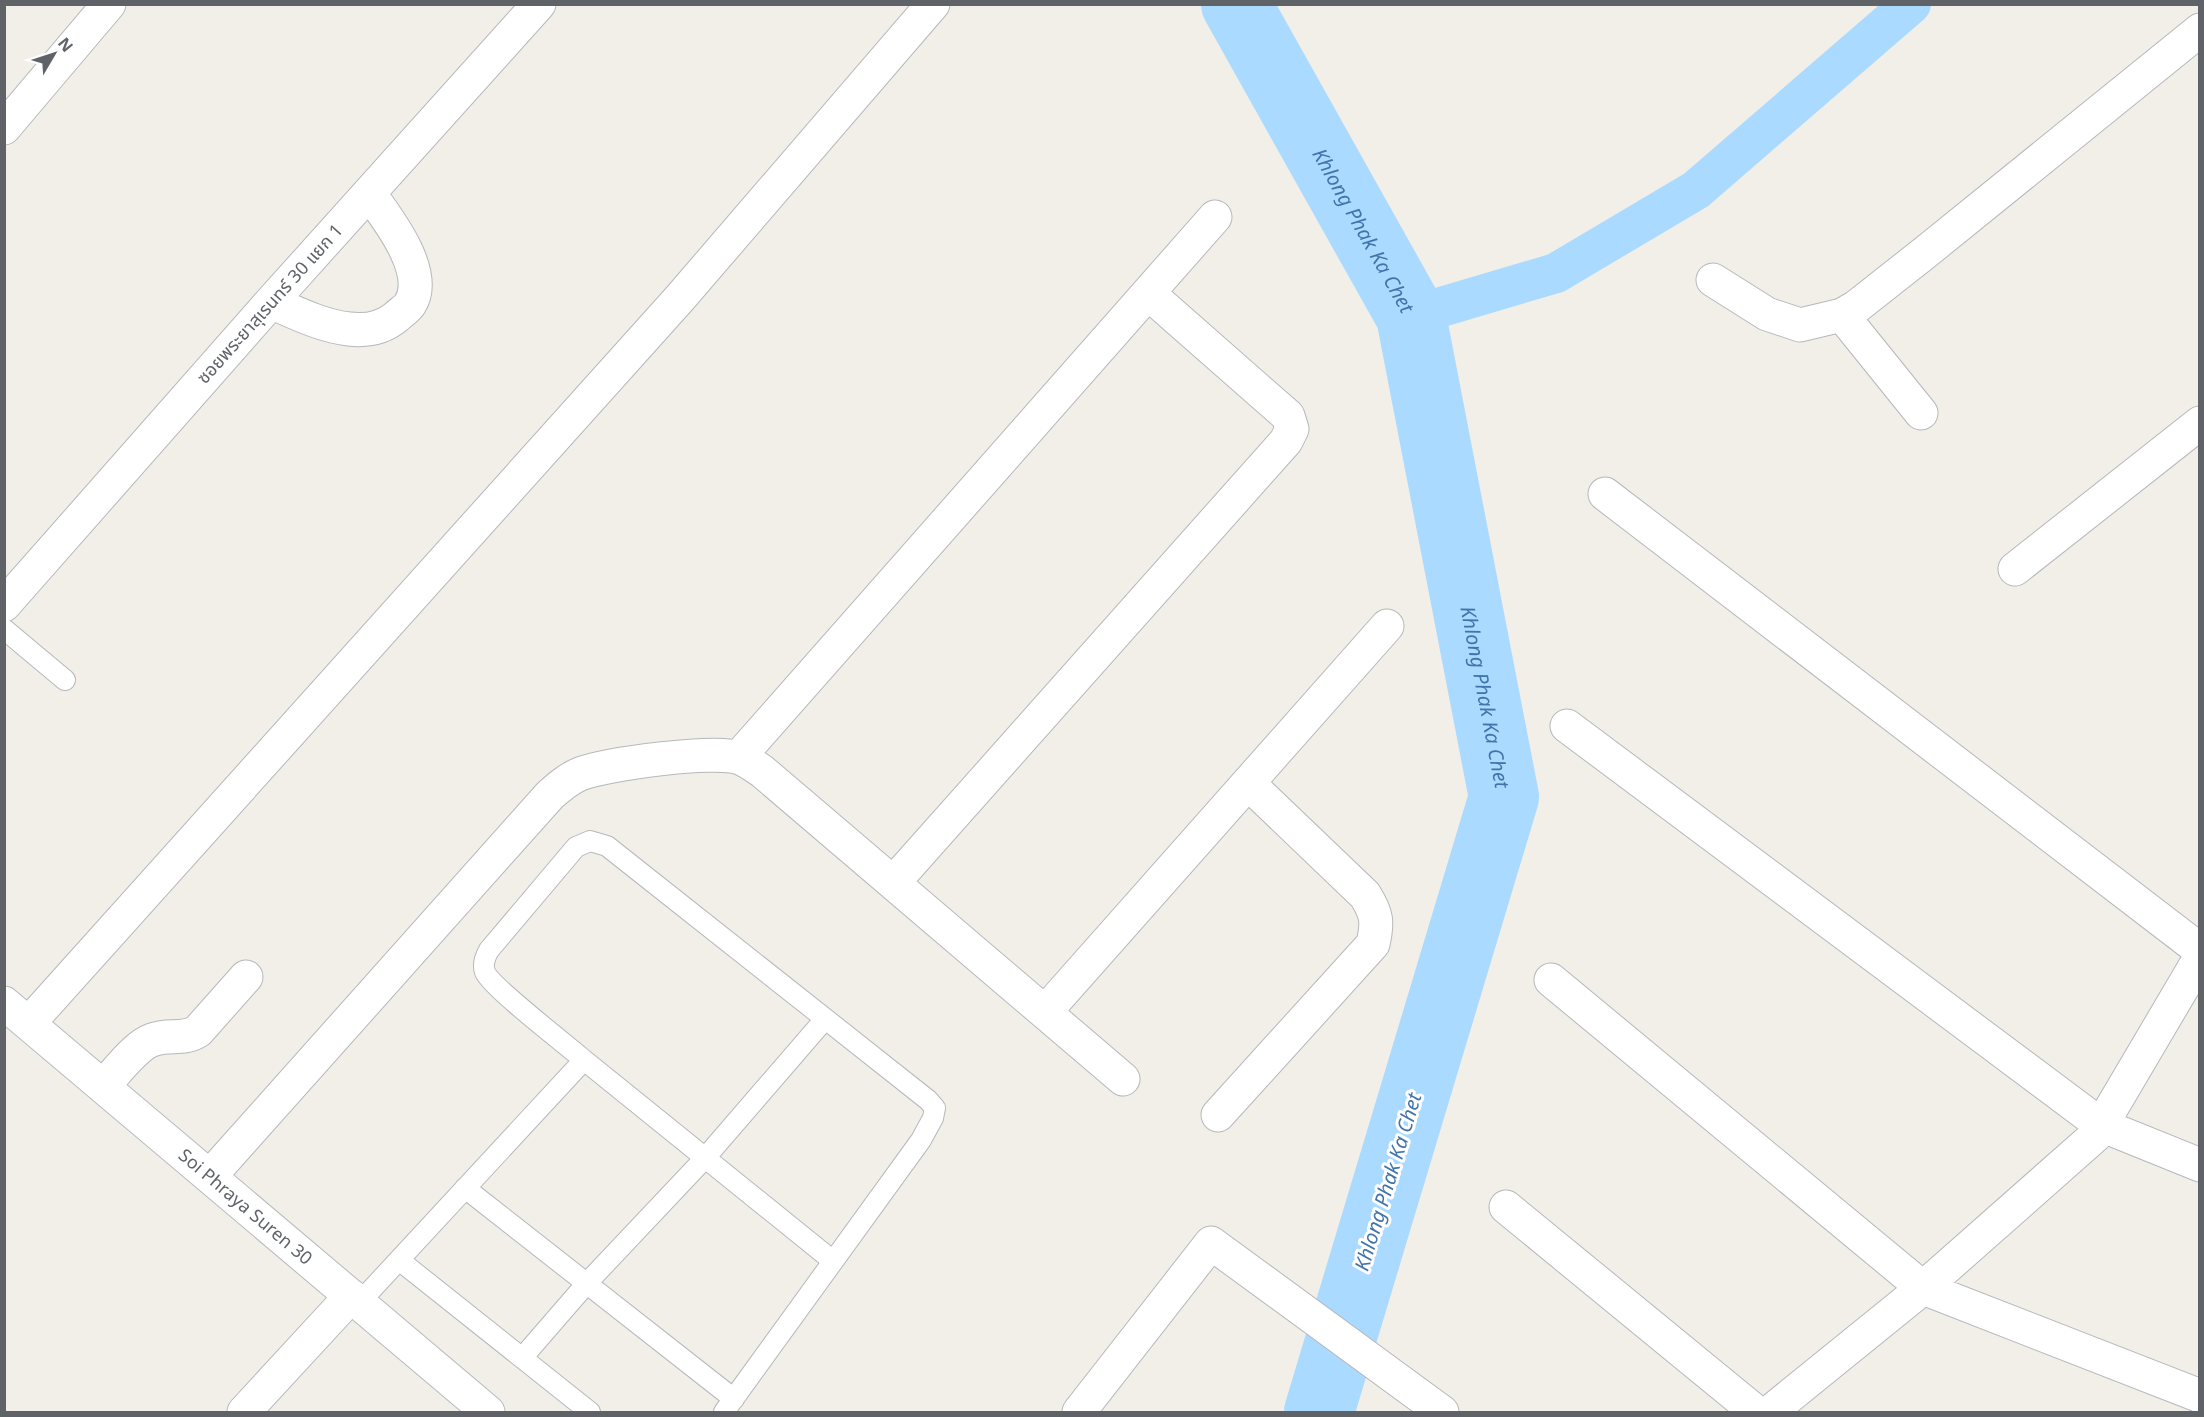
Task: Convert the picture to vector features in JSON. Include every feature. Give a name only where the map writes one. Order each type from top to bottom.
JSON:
[{"type":"street","points":[[4,128],[109,4]]},
{"type":"street","name":"ซอยพระยาสุเรนทร์ 30 แยก 1","points":[[4,605],[538,4]]},
{"type":"street","points":[[17,1013],[680,298],[933,4]]},
{"type":"street","points":[[1713,280],[1767,314],[1800,325],[1842,315],[1856,307],[1927,251],[2199,30]]},
{"type":"street","points":[[271,302],[317,321],[350,329],[376,328],[393,319],[410,304],[415,289],[405,247],[369,194]]},
{"type":"street","points":[[739,758],[1215,218]]},
{"type":"street","points":[[894,883],[1286,441],[1292,429],[1288,416],[1149,293]]},
{"type":"street","points":[[1842,315],[1921,413]]},
{"type":"street","points":[[2015,569],[2199,423]]},
{"type":"street","points":[[1605,494],[2199,950]]},
{"type":"street","points":[[1045,1012],[1387,626]]},
{"type":"street","points":[[1567,726],[2101,1125],[2199,1165]]},
{"type":"street","points":[[210,1176],[565,781],[582,773],[616,765],[715,753],[739,758],[764,772],[1123,1079]]},
{"type":"street","points":[[1218,1115],[1373,944],[1377,926],[1374,909],[1365,895],[1248,783]]},
{"type":"street","points":[[1770,1413],[1923,1288],[2095,1136],[2199,958]]},
{"type":"street","points":[[103,1086],[141,1046],[151,1040],[168,1036],[190,1036],[198,1031],[246,977]]},
{"type":"street","points":[[1551,980],[1923,1288],[2199,1396]]},
{"type":"street","name":"Soi Phraya Suren 30","points":[[17,1013],[488,1413]]},
{"type":"street","points":[[1506,1207],[1756,1413]]},
{"type":"street","points":[[1079,1413],[1211,1243],[1442,1413]]},
{"type":"street","points":[[244,1413],[355,1300]]},
{"type":"lane","points":[[4,629],[65,680]]},
{"type":"lane","points":[[465,1188],[587,1283],[729,1406],[921,1140],[933,1118],[935,1108],[928,1100],[607,846],[590,841],[576,847],[489,950],[484,961],[485,974],[584,1060],[833,1261]]},
{"type":"lane","points":[[522,1358],[587,1283],[705,1158],[825,1019]]},
{"type":"lane","points":[[355,1300],[399,1260],[584,1060]]},
{"type":"lane","points":[[399,1260],[590,1413]]},
{"type":"waterway","name":"Khlong Phak Ka Chet","points":[[1236,4],[1411,316],[1504,797],[1319,1412]]},
{"type":"waterway","points":[[1411,316],[1556,273],[1696,190],[1911,4]]}]
